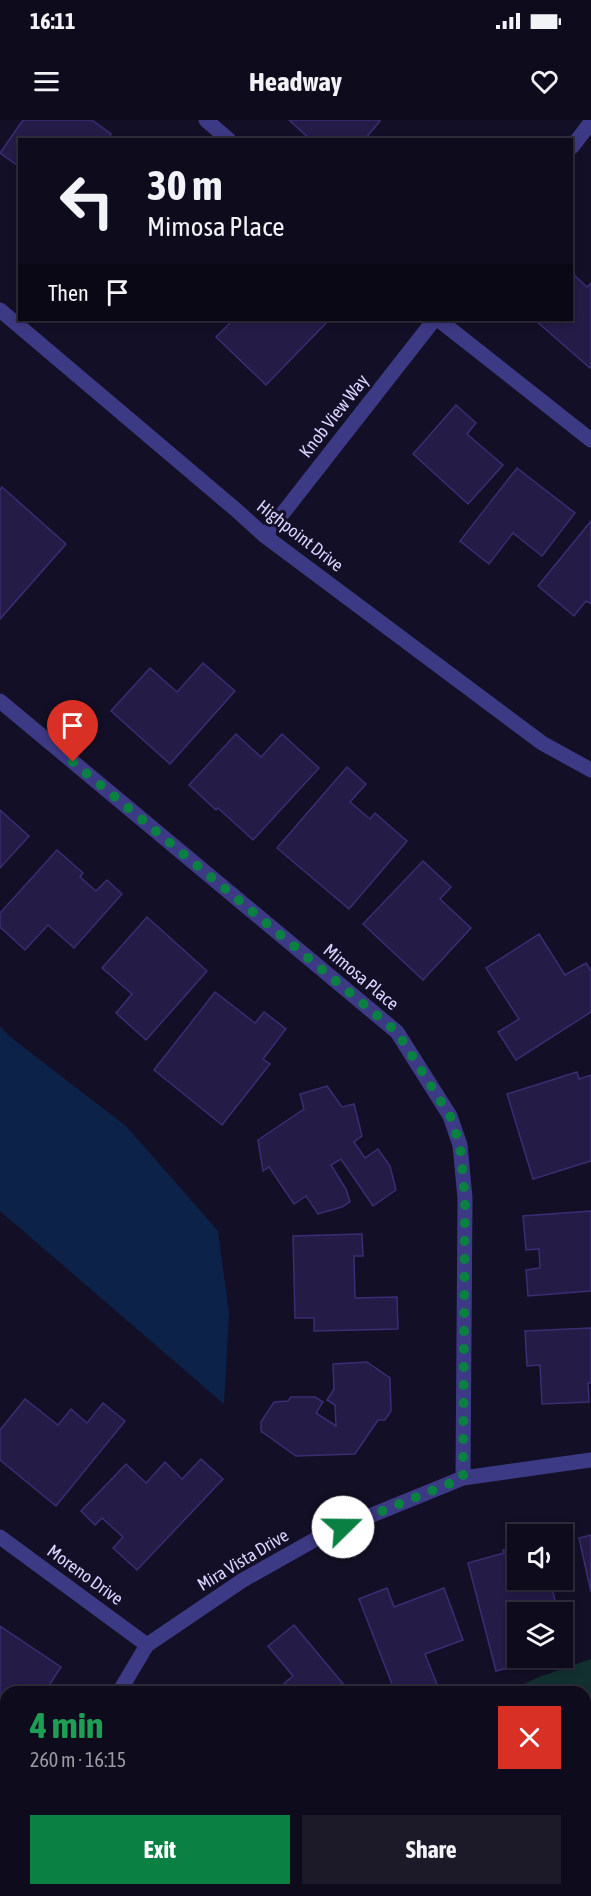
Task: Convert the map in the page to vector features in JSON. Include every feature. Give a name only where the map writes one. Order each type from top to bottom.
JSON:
[{"type":"street","points":[[206,120],[227,138]]},
{"type":"street","points":[[573,146],[591,122]]},
{"type":"street","name":"Highpoint Drive","points":[[0,310],[235,508],[265,536],[542,743],[591,770]]},
{"type":"street","name":"Knob View Way","points":[[265,536],[433,321]]},
{"type":"street","points":[[440,321],[591,440]]},
{"type":"street","name":"Mimosa Place","points":[[0,701],[397,1032],[450,1116],[460,1145],[465,1198],[463,1478]]},
{"type":"street","name":"Mira Vista Drive","points":[[122,1686],[147,1644],[243,1580],[323,1535],[463,1478],[591,1460]]},
{"type":"street","name":"Moreno Drive","points":[[0,1537],[147,1644]]},
{"type":"green space","points":[[591,1659],[591,1686],[519,1686],[565,1668],[573,1668],[573,1665]]},
{"type":"water","points":[[0,1026],[9,1036],[126,1126],[218,1231],[229,1313],[224,1404],[0,1211]]},
{"type":"building","points":[[23,120],[92,120],[111,134],[109,138],[18,138],[18,166],[0,153]]},
{"type":"building","points":[[289,120],[380,121],[366,138],[309,138]]},
{"type":"building","points":[[573,274],[587,287],[591,283],[590,368],[536,321],[573,321]]},
{"type":"building","points":[[232,321],[328,321],[266,385],[216,337]]},
{"type":"building","points":[[456,405],[476,423],[467,434],[503,465],[468,504],[413,454]]},
{"type":"building","points":[[517,468],[575,513],[542,556],[513,533],[489,564],[460,541]]},
{"type":"building","points":[[2,487],[66,544],[0,619],[0,490]]},
{"type":"building","points":[[591,521],[591,604],[586,601],[574,616],[538,586]]},
{"type":"building","points":[[203,663],[235,691],[170,764],[111,711],[150,668],[177,692]]},
{"type":"building","points":[[236,734],[261,757],[282,734],[319,768],[253,840],[189,785]]},
{"type":"building","points":[[347,767],[366,784],[350,802],[370,819],[375,813],[407,841],[349,909],[277,848]]},
{"type":"building","points":[[0,810],[29,836],[0,868]]},
{"type":"building","points":[[57,850],[83,873],[80,877],[96,891],[107,880],[122,894],[74,948],[48,925],[25,950],[0,927],[0,913]]},
{"type":"building","points":[[423,861],[451,887],[440,899],[471,928],[423,980],[363,924]]},
{"type":"building","points":[[147,917],[207,971],[146,1040],[116,1013],[132,994],[102,968]]},
{"type":"building","points":[[539,934],[565,975],[586,963],[591,971],[591,1012],[516,1060],[498,1032],[519,1019],[486,968]]},
{"type":"building","points":[[215,992],[255,1023],[264,1012],[286,1029],[263,1059],[270,1064],[222,1125],[154,1070]]},
{"type":"building","points":[[577,1072],[579,1079],[591,1075],[591,1161],[533,1179],[507,1094]]},
{"type":"building","points":[[327,1086],[342,1107],[354,1104],[362,1136],[354,1142],[365,1158],[378,1149],[390,1166],[396,1190],[373,1206],[341,1159],[331,1165],[346,1189],[350,1202],[342,1207],[318,1214],[306,1196],[294,1204],[269,1167],[263,1171],[258,1140],[304,1109],[300,1094]]},
{"type":"building","points":[[591,1211],[591,1291],[528,1296],[526,1270],[540,1268],[539,1249],[526,1250],[523,1216]]},
{"type":"building","points":[[362,1234],[363,1256],[354,1256],[355,1298],[397,1297],[398,1329],[314,1331],[314,1318],[295,1318],[293,1236]]},
{"type":"building","points":[[591,1328],[589,1402],[542,1404],[540,1365],[527,1366],[525,1331]]},
{"type":"building","points":[[367,1362],[390,1378],[391,1411],[385,1420],[378,1420],[355,1454],[296,1456],[261,1431],[261,1422],[274,1402],[288,1401],[291,1397],[315,1397],[323,1402],[316,1413],[336,1426],[335,1405],[327,1400],[334,1389],[333,1364]]},
{"type":"building","points":[[25,1399],[58,1425],[71,1409],[87,1423],[103,1403],[125,1421],[56,1506],[0,1460],[0,1430]]},
{"type":"building","points":[[201,1459],[223,1479],[137,1570],[113,1548],[123,1537],[102,1518],[95,1525],[81,1511],[126,1464],[146,1483],[165,1462],[182,1479]]},
{"type":"building","points":[[591,1535],[591,1592],[579,1538]]},
{"type":"building","points":[[507,1549],[507,1590],[552,1590],[556,1602],[507,1602],[508,1668],[496,1671],[468,1563],[504,1553],[503,1550]]},
{"type":"building","points":[[387,1588],[394,1607],[444,1588],[463,1640],[425,1654],[438,1686],[393,1686],[359,1599]]},
{"type":"building","points":[[294,1625],[345,1686],[281,1686],[293,1676],[268,1646]]},
{"type":"building","points":[[0,1626],[61,1667],[49,1686],[0,1686]]},
{"type":"route","points":[[73,762],[397,1032],[450,1116],[460,1145],[465,1198],[463,1478],[343,1527]]}]
